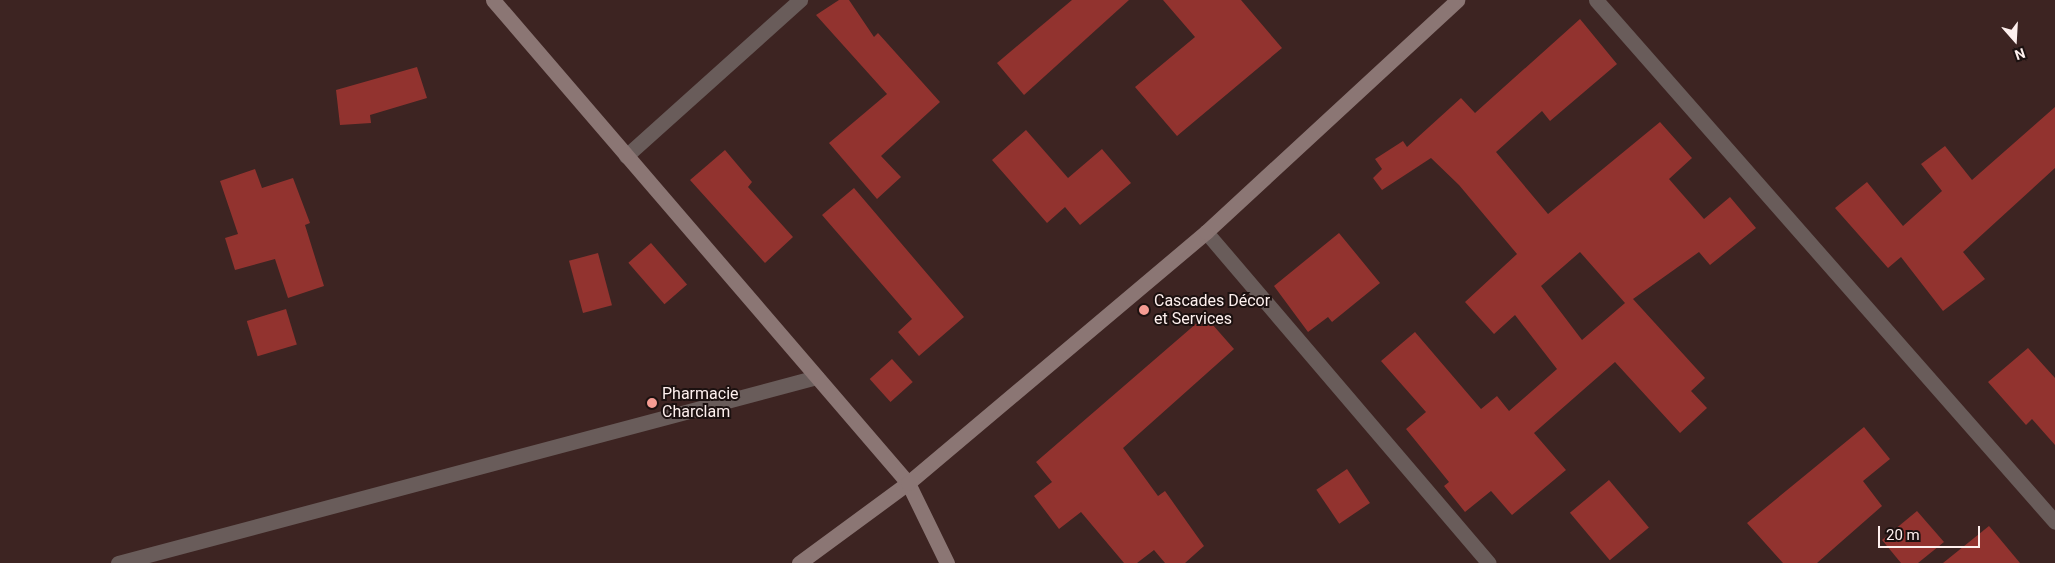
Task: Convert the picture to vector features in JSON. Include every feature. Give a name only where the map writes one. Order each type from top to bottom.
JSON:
[{"type":"main road","points":[[493,0],[908,483],[948,563]]},
{"type":"main road","points":[[799,563],[908,483],[1206,232],[1457,0]]},
{"type":"street","points":[[626,156],[800,0]]},
{"type":"street","points":[[1596,0],[2055,522]]},
{"type":"street","points":[[1206,232],[1489,563]]},
{"type":"street","points":[[118,563],[817,377]]},
{"type":"building","points":[[839,0],[849,0],[874,37],[878,33],[940,102],[881,156],[901,177],[877,199],[829,143],[887,94],[816,15]]},
{"type":"building","points":[[1072,0],[1129,0],[1024,95],[997,63]]},
{"type":"building","points":[[1163,0],[1241,0],[1282,48],[1177,136],[1135,87],[1195,37]]},
{"type":"building","points":[[1580,19],[1617,64],[1550,121],[1542,111],[1496,152],[1548,214],[1660,122],[1692,158],[1669,179],[1704,219],[1730,197],[1756,228],[1710,265],[1699,252],[1633,299],[1705,378],[1691,391],[1707,408],[1680,433],[1615,362],[1534,433],[1566,470],[1512,515],[1491,491],[1465,512],[1444,486],[1449,482],[1406,429],[1426,412],[1381,361],[1415,332],[1481,409],[1497,396],[1509,411],[1557,369],[1515,315],[1494,334],[1465,302],[1517,254],[1459,185],[1431,158],[1382,190],[1373,178],[1382,169],[1375,159],[1403,141],[1407,147],[1461,98],[1475,113]],"holes":[[[1580,252],[1625,303],[1582,340],[1541,286]]]},
{"type":"building","points":[[417,67],[427,98],[370,115],[371,123],[340,125],[336,90]]},
{"type":"building","points":[[2055,107],[2055,168],[1963,252],[1985,279],[1943,311],[1901,257],[1888,268],[1835,208],[1867,182],[1903,226],[1942,191],[1921,164],[1945,146],[1972,180]]},
{"type":"building","points":[[1026,130],[1068,178],[1102,149],[1131,183],[1080,225],[1065,207],[1047,223],[992,160]]},
{"type":"building","points":[[725,150],[752,182],[748,187],[793,237],[765,263],[690,180]]},
{"type":"building","points":[[255,169],[262,188],[293,178],[310,223],[305,225],[324,286],[288,298],[275,259],[235,270],[225,238],[238,234],[220,181]]},
{"type":"building","points":[[854,188],[964,317],[919,356],[898,332],[912,319],[822,215]]},
{"type":"building","points":[[1339,233],[1380,283],[1332,322],[1328,317],[1308,332],[1274,286]]},
{"type":"building","points":[[651,243],[687,285],[664,304],[628,263]]},
{"type":"building","points":[[598,253],[612,305],[583,313],[569,261]]},
{"type":"building","points":[[286,309],[297,344],[258,356],[247,321]]},
{"type":"building","points":[[1205,316],[1234,349],[1123,448],[1158,496],[1165,491],[1204,546],[1185,563],[1165,563],[1154,550],[1137,563],[1124,563],[1081,512],[1059,529],[1034,496],[1052,482],[1036,462]]},
{"type":"building","points":[[2028,348],[2055,378],[2055,445],[2032,419],[2026,425],[1988,382]]},
{"type":"building","points":[[892,359],[913,382],[890,402],[870,379]]},
{"type":"building","points":[[1864,427],[1890,459],[1863,481],[1882,506],[1817,563],[1783,563],[1747,523]]},
{"type":"building","points":[[1347,469],[1370,503],[1339,524],[1316,490]]},
{"type":"building","points":[[1609,480],[1649,527],[1610,560],[1570,513]]},
{"type":"building","points":[[1917,511],[1944,542],[1918,563],[1901,563],[1882,540]]},
{"type":"building","points":[[1989,526],[2020,563],[1943,563]]},
{"type":"place","name":"Cascades Décor et Services","points":[[1144,310]]},
{"type":"place","name":"Pharmacie Charclam","points":[[652,403]]}]
